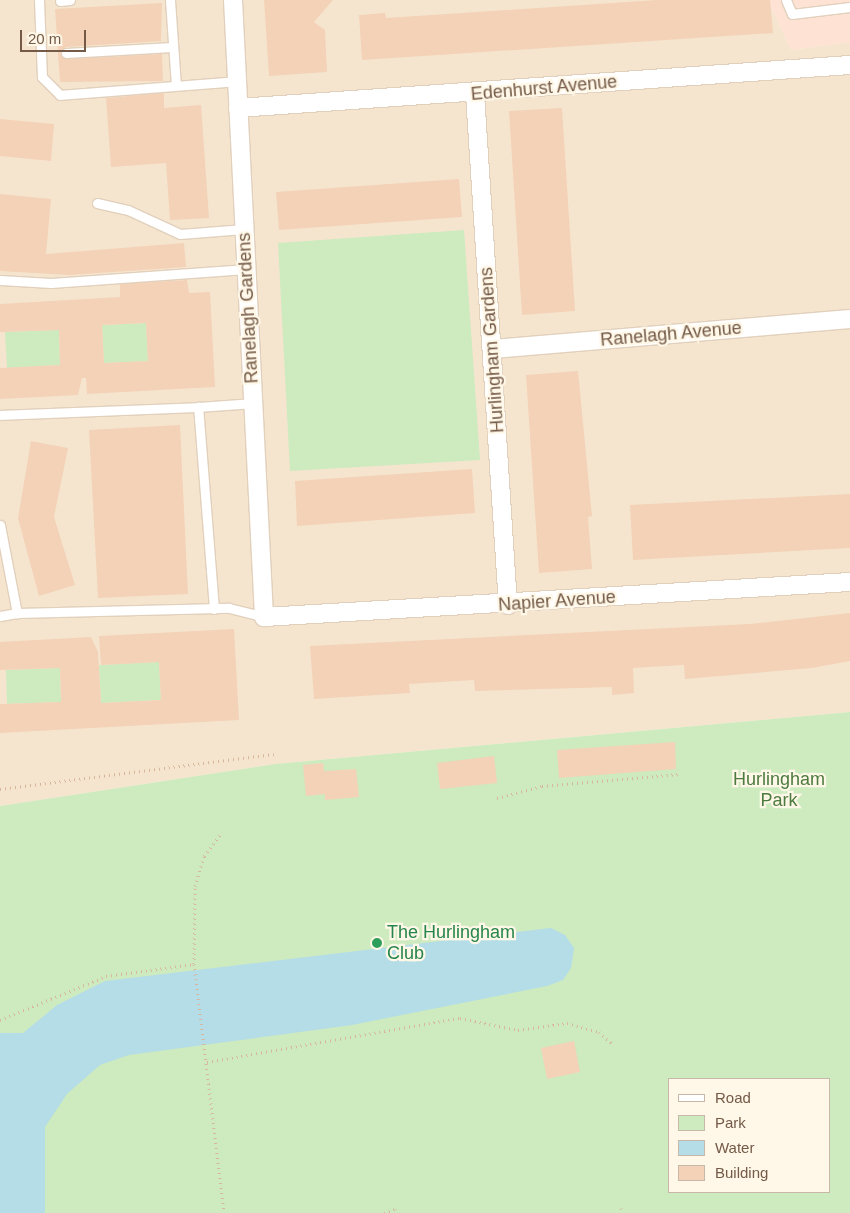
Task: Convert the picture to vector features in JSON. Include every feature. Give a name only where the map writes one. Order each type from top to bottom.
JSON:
[{"type":"street","name":"Ranelagh Gardens","points":[[233,0],[264,616]]},
{"type":"street","name":"Edenhurst Avenue","points":[[238,108],[474,94],[850,65]]},
{"type":"street","name":"Hurlingham Gardens","points":[[474,94],[493,349],[508,605]]},
{"type":"street","name":"Ranelagh Avenue","points":[[493,349],[850,319]]},
{"type":"street","name":"Napier Avenue","points":[[264,616],[508,605],[850,582]]},
{"type":"lane","points":[[39,0],[42,78],[60,95],[237,81]]},
{"type":"lane","points":[[60,1],[70,0]]},
{"type":"lane","points":[[170,0],[176,85]]},
{"type":"lane","points":[[786,0],[792,14],[850,7]]},
{"type":"lane","points":[[66,53],[172,47]]},
{"type":"lane","points":[[97,203],[128,210],[180,234],[244,229]]},
{"type":"lane","points":[[0,280],[51,283],[247,269]]},
{"type":"lane","points":[[0,415],[254,403]]},
{"type":"lane","points":[[198,406],[214,609]]},
{"type":"lane","points":[[0,525],[16,613]]},
{"type":"lane","points":[[0,616],[16,613],[214,609],[264,616]]},
{"type":"path","points":[[0,789],[274,754]]},
{"type":"path","points":[[497,798],[542,786],[678,774]]},
{"type":"path","points":[[222,832],[204,856],[195,886],[194,964],[224,1213]]},
{"type":"path","points":[[0,1020],[106,976],[194,964]]},
{"type":"path","points":[[207,1062],[460,1018],[518,1030],[567,1023],[599,1032],[612,1044]]},
{"type":"path","points":[[621,1208],[622,1213]]},
{"type":"path","points":[[384,1213],[395,1209],[396,1213]]},
{"type":"shaded area","points":[[0,0],[768,0],[791,50],[850,42],[850,712],[275,764],[0,806]]},
{"type":"shaded area","points":[[768,0],[850,0],[850,42],[791,50]]},
{"type":"green space","points":[[464,230],[480,460],[290,471],[278,243]]},
{"type":"green space","points":[[146,323],[148,361],[104,363],[102,325]]},
{"type":"green space","points":[[59,330],[60,365],[7,368],[5,332]]},
{"type":"green space","points":[[159,662],[161,700],[101,703],[99,665]]},
{"type":"green space","points":[[60,668],[61,702],[7,704],[6,670]]},
{"type":"green space","name":"The Hurlingham Club","points":[[850,712],[850,1213],[0,1213],[0,806],[275,764]]},
{"type":"water","points":[[551,928],[565,935],[574,948],[571,968],[563,980],[547,986],[352,1025],[129,1055],[100,1065],[67,1094],[45,1127],[45,1213],[0,1213],[0,1033],[23,1033],[57,1005],[105,981]]},
{"type":"building","points":[[264,0],[333,0],[314,22],[325,30],[327,72],[269,76]]},
{"type":"building","points":[[657,0],[770,0],[773,33],[362,60],[359,15],[385,13],[386,18]]},
{"type":"building","points":[[162,3],[161,41],[66,47],[60,53],[66,59],[162,54],[163,81],[60,82],[55,9]]},
{"type":"building","points":[[164,93],[164,108],[201,105],[209,218],[170,220],[166,163],[111,167],[106,98]]},
{"type":"building","points":[[562,108],[575,311],[522,315],[509,111]]},
{"type":"building","points":[[0,119],[54,124],[51,161],[0,156]]},
{"type":"building","points":[[459,179],[462,217],[279,230],[276,192]]},
{"type":"building","points":[[0,194],[51,199],[46,254],[184,243],[186,267],[69,275],[0,271]]},
{"type":"building","points":[[187,280],[189,293],[210,292],[215,387],[87,394],[86,378],[82,378],[78,395],[0,399],[0,368],[60,365],[59,330],[0,332],[0,304],[120,297],[120,284]],"holes":[[[146,323],[148,361],[104,363],[102,325]]]},
{"type":"building","points":[[578,371],[592,516],[588,517],[592,569],[539,573],[526,375]]},
{"type":"building","points":[[180,425],[188,594],[98,598],[89,430]]},
{"type":"building","points":[[31,441],[68,448],[54,517],[75,585],[39,596],[18,518]]},
{"type":"building","points":[[472,469],[475,513],[297,526],[295,481]]},
{"type":"building","points":[[850,494],[850,548],[633,560],[630,505]]},
{"type":"building","points":[[850,613],[850,661],[812,668],[685,679],[684,665],[633,668],[634,693],[612,695],[612,687],[475,691],[474,680],[409,684],[410,693],[314,699],[310,646],[750,624]]},
{"type":"building","points":[[234,629],[239,720],[0,733],[0,704],[61,702],[60,668],[0,670],[0,642],[91,637],[98,652],[101,703],[161,700],[159,662],[101,665],[99,636]]},
{"type":"building","points":[[675,742],[676,769],[559,778],[557,750]]},
{"type":"building","points":[[494,756],[497,783],[440,789],[437,763]]},
{"type":"building","points":[[323,763],[324,771],[356,769],[359,797],[325,800],[325,794],[306,796],[303,765]]},
{"type":"building","points":[[574,1041],[580,1072],[547,1079],[541,1048]]},
{"type":"place","name":"The Hurlingham Club","points":[[377,943]]},
{"type":"park label","name":"Hurlingham Park","points":[[779,790]]}]
